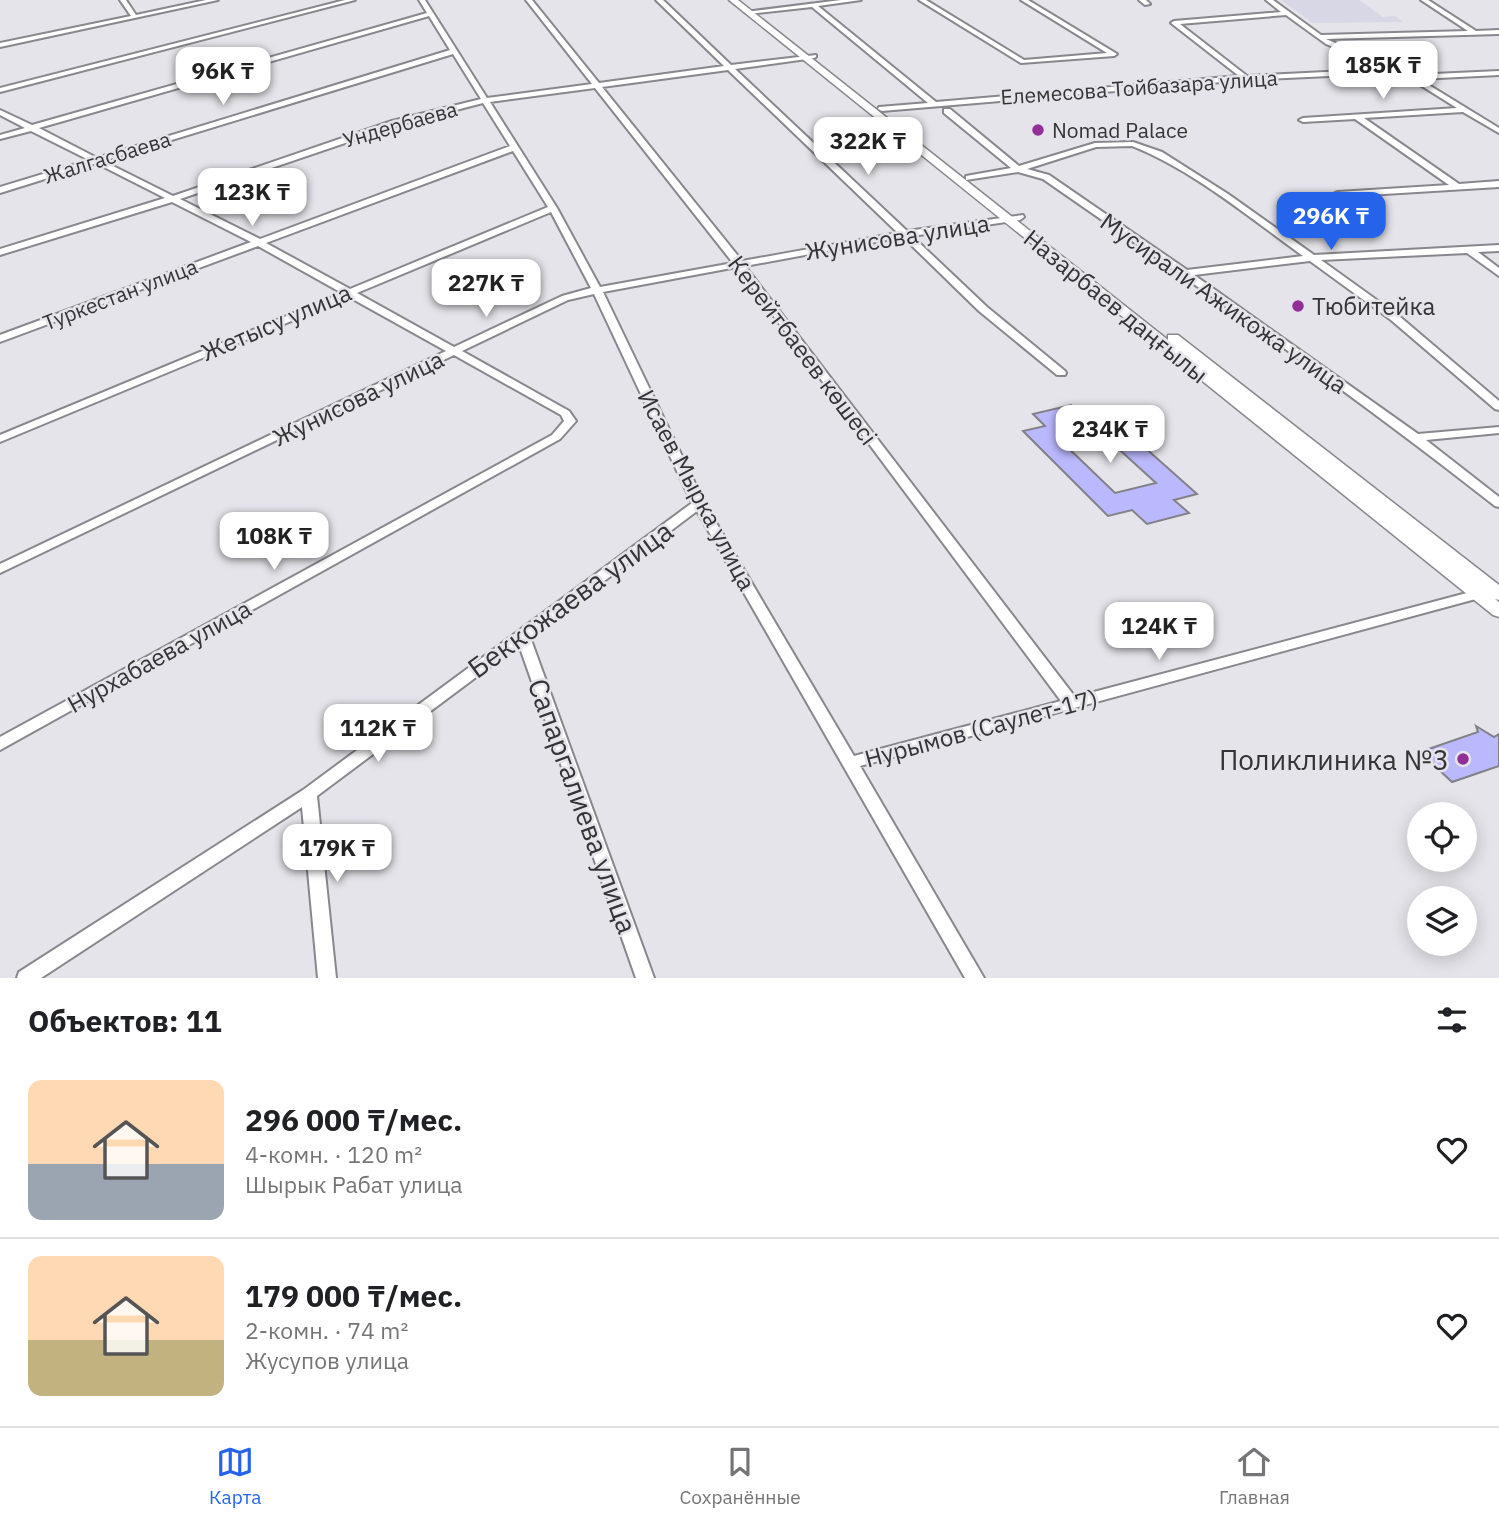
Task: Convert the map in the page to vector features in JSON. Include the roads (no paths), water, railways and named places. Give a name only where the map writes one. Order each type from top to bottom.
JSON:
[{"type":"main road","name":"Назарбаев даңғылы","points":[[733,0],[749,8],[1013,218],[1499,611]]},
{"type":"main road","name":"Назарбаев даңғылы","points":[[809,56],[882,109],[969,177],[1013,218],[1499,594]]},
{"type":"street","points":[[123,0],[134,16]]},
{"type":"street","points":[[0,45],[215,0]]},
{"type":"street","points":[[0,90],[352,0]]},
{"type":"street","name":"Исаев Мырка улица","points":[[422,0],[553,208],[597,290],[699,504],[975,978]]},
{"type":"street","name":"Керейтбаеев көшесі","points":[[529,0],[739,264],[1072,704]]},
{"type":"street","points":[[659,0],[983,309],[1061,373]]},
{"type":"street","points":[[749,8],[858,0]]},
{"type":"street","points":[[922,0],[1023,62],[1114,54],[1024,0]]},
{"type":"street","points":[[1269,0],[1319,37],[1366,61],[1411,77],[1499,131]]},
{"type":"street","points":[[1424,0],[1474,32]]},
{"type":"street","points":[[813,5],[934,104]]},
{"type":"street","points":[[1245,78],[1174,23],[1287,13]]},
{"type":"street","points":[[0,137],[431,14]]},
{"type":"street","points":[[1319,37],[1499,32]]},
{"type":"street","name":"Жалгасбаева","points":[[0,190],[454,51]]},
{"type":"street","name":"Ундербаева","points":[[0,252],[172,199],[395,123],[486,100],[595,83],[809,56]]},
{"type":"street","name":"Елемесова Тойбазара улица","points":[[882,109],[1245,78],[1396,71]]},
{"type":"street","points":[[1411,77],[1499,73]]},
{"type":"street","points":[[1303,120],[1466,110]]},
{"type":"street","name":"Мусирали Ажикожа улица","points":[[947,111],[1018,169],[1046,177],[1185,273],[1416,438],[1499,503]]},
{"type":"street","points":[[0,112],[258,242],[346,293],[458,350]]},
{"type":"street","points":[[1357,117],[1456,186]]},
{"type":"street","points":[[969,177],[1018,169],[1096,145],[1133,144],[1159,154],[1314,258],[1395,318],[1499,407]]},
{"type":"street","name":"Туркестан улица","points":[[0,339],[516,147]]},
{"type":"street","points":[[1338,195],[1499,184]]},
{"type":"street","name":"Жетысу улица","points":[[0,439],[553,208]]},
{"type":"street","name":"Жунисова улица","points":[[0,569],[565,298],[906,234],[1013,218]]},
{"type":"street","points":[[1185,273],[1314,258],[1499,248]]},
{"type":"street","points":[[1468,249],[1499,272]]},
{"type":"street","name":"Нурхабаева улица","points":[[0,744],[556,437],[570,421],[565,413],[458,350]]},
{"type":"street","points":[[1416,438],[1499,430]]},
{"type":"street","name":"Беккожаева улица","points":[[26,978],[309,794],[699,504]]},
{"type":"street","name":"Нурымов (Саулет-17)","points":[[850,763],[1478,594]]},
{"type":"street","name":"Сапаргалиева улица","points":[[522,634],[645,978]]},
{"type":"street","points":[[309,794],[327,978]]},
{"type":"place","name":"Nomad Palace","points":[[1038,130]]},
{"type":"place","name":"Тюбитейка","points":[[1298,306]]},
{"type":"place","name":"Поликлиника №3","points":[[1463,759]]}]
